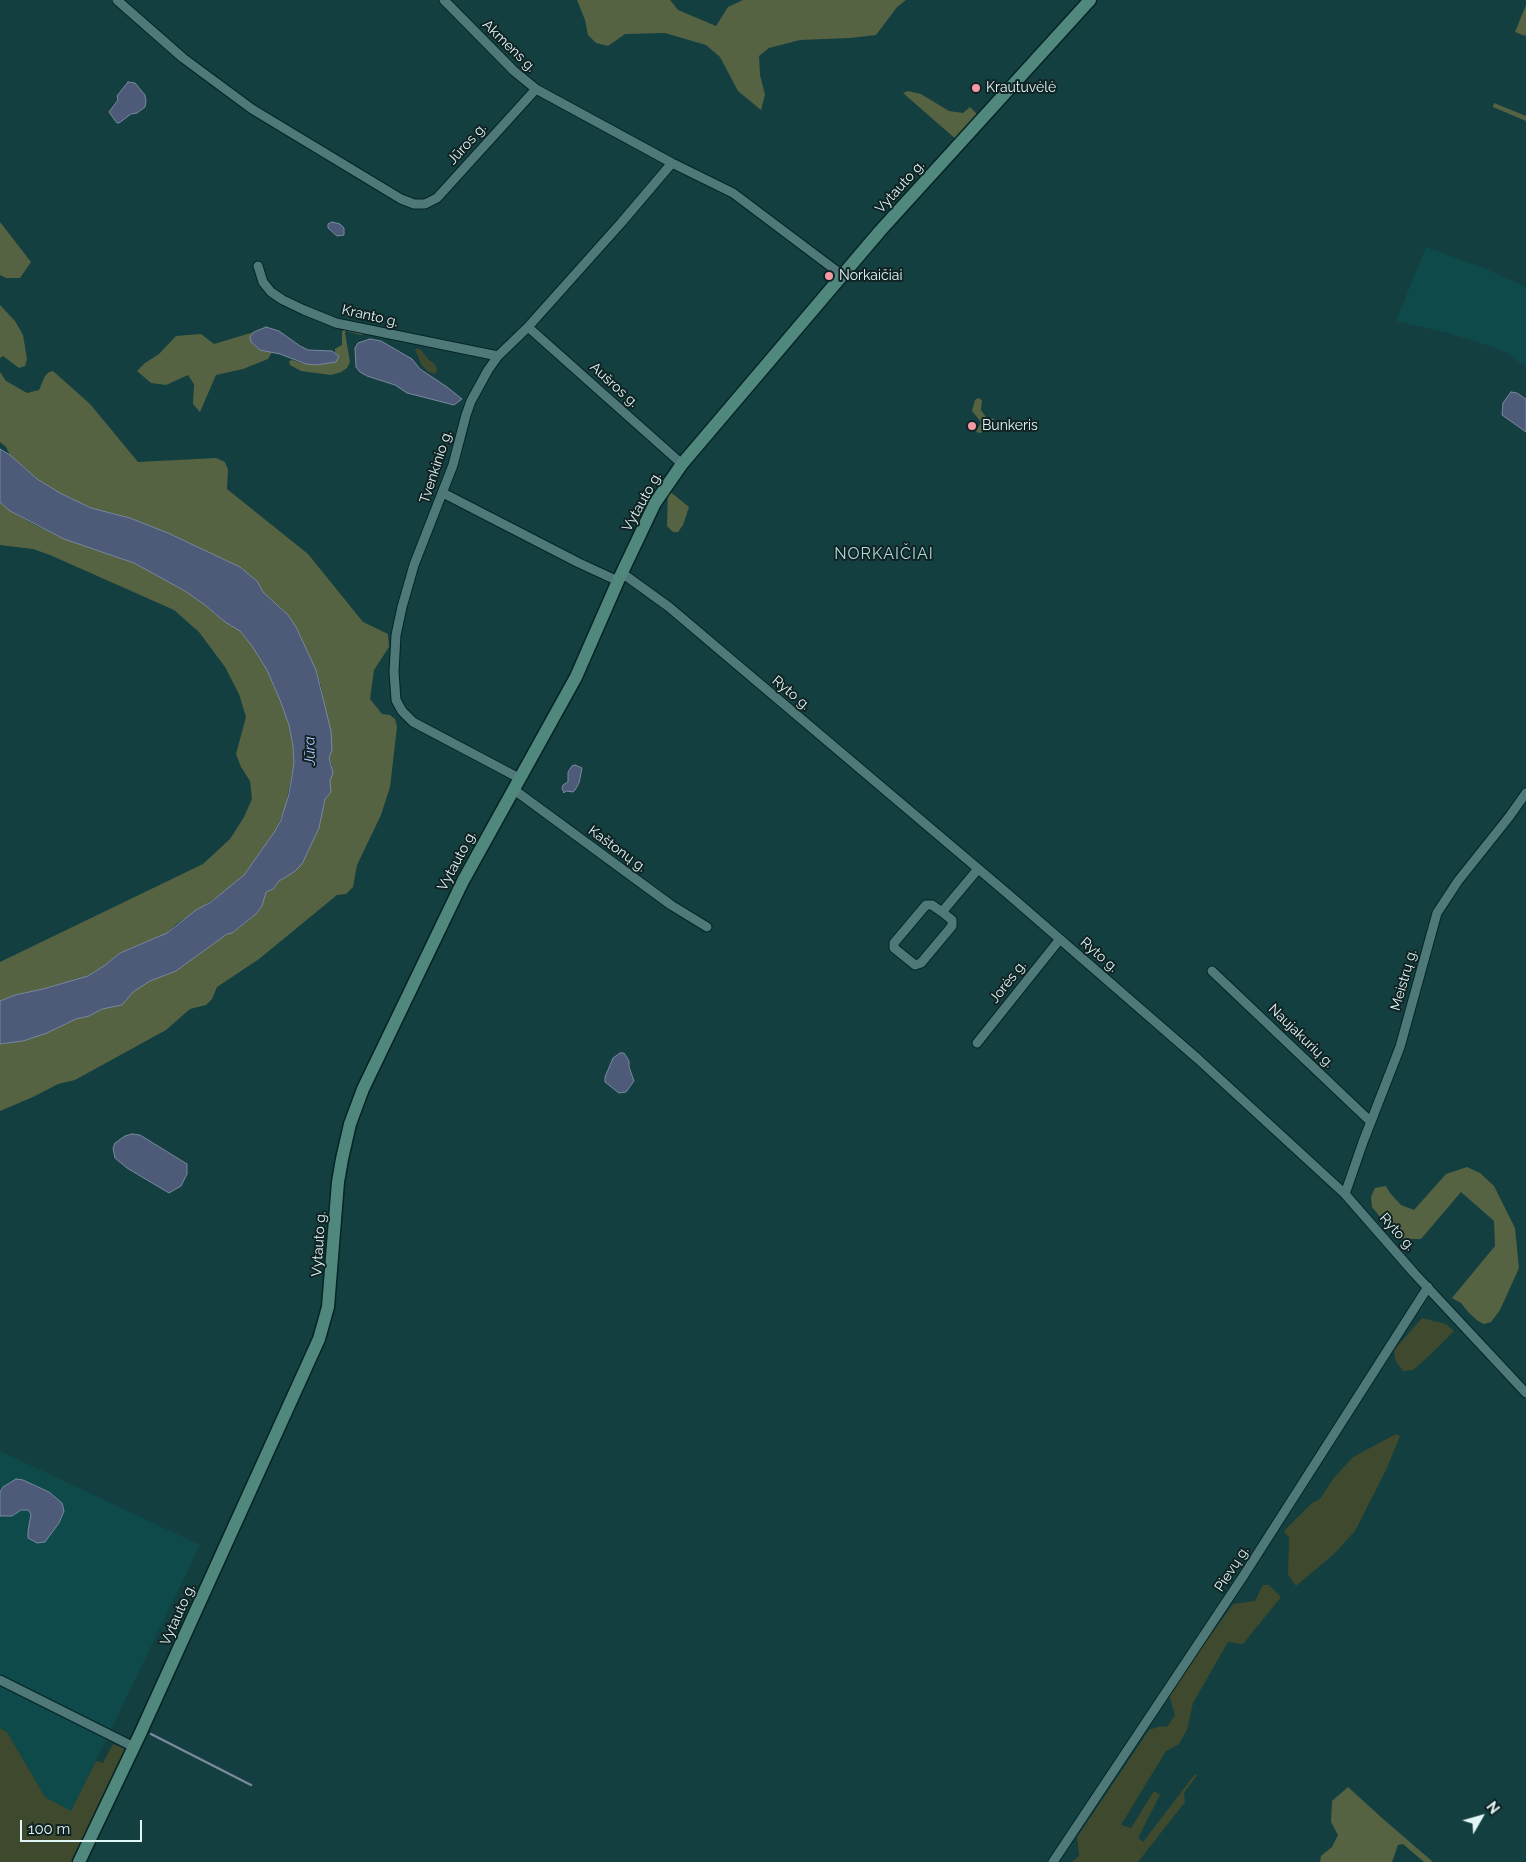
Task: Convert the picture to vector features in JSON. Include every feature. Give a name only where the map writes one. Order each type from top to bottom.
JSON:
[{"type":"main road","name":"Vytauto g.","points":[[79,1862],[134,1747],[318,1339],[328,1307],[338,1182],[356,1106],[441,925],[516,784],[576,677],[655,503],[682,464],[880,231],[1090,0]]},
{"type":"street","name":"Jūros g.","points":[[117,0],[183,58],[252,109],[401,199],[414,204],[425,204],[437,198],[536,89]]},
{"type":"street","name":"Akmens g.","points":[[444,0],[496,54],[536,89]]},
{"type":"street","points":[[536,89],[744,200],[842,275]]},
{"type":"street","name":"Tvenkinio g.","points":[[516,784],[413,722],[402,711],[396,700],[394,672],[396,635],[402,607],[414,565],[453,465],[471,401],[488,370],[498,356],[528,327],[672,163]]},
{"type":"street","name":"Kranto g.","points":[[258,266],[262,282],[271,292],[283,300],[336,323],[498,356]]},
{"type":"street","name":"Aušros g.","points":[[528,327],[682,464]]},
{"type":"street","name":"Ryto g.","points":[[443,493],[579,563],[620,577],[669,608],[978,869],[1198,1059],[1344,1194],[1526,1394]]},
{"type":"street","name":"Kaštonų g.","points":[[516,784],[663,900],[707,927]]},
{"type":"street","name":"Meistrų g.","points":[[1344,1194],[1400,1047],[1437,914],[1458,881],[1509,818],[1526,793]]},
{"type":"street","points":[[942,912],[978,869]]},
{"type":"street","points":[[926,905],[932,905],[942,912],[952,920],[952,926],[921,963],[915,965],[894,948],[894,943],[926,905]]},
{"type":"street","name":"Jorės g.","points":[[977,1043],[1060,939]]},
{"type":"street","name":"Naujakurių g.","points":[[1212,971],[1371,1122]]},
{"type":"street","name":"Pievų g.","points":[[1053,1862],[1244,1575],[1428,1287]]},
{"type":"street","points":[[0,1680],[134,1747]]},
{"type":"shaded area","points":[[1426,247],[1486,269],[1526,287],[1526,367],[1507,353],[1493,347],[1448,333],[1396,321]]},
{"type":"shaded area","points":[[0,1451],[200,1545],[71,1812],[45,1797],[7,1732],[0,1728]]},
{"type":"green space","points":[[577,0],[670,0],[678,10],[716,26],[728,7],[743,0],[906,0],[897,7],[876,35],[800,40],[769,48],[759,56],[760,75],[765,95],[761,110],[738,91],[720,57],[706,45],[665,33],[625,34],[608,46],[596,43],[588,35],[585,20]]},
{"type":"green space","points":[[1526,5],[1526,34],[1525,36],[1515,32]]},
{"type":"green space","points":[[908,91],[921,94],[949,111],[963,113],[970,107],[980,117],[958,141],[903,93]]},
{"type":"green space","points":[[1494,103],[1526,116],[1526,121],[1493,107]]},
{"type":"green space","points":[[0,222],[31,262],[20,278],[6,278],[0,275]]},
{"type":"green space","points":[[0,305],[15,321],[23,335],[27,359],[25,366],[19,368],[3,356],[0,358]]},
{"type":"green space","points":[[345,328],[364,334],[346,331],[345,333],[350,362],[347,368],[331,375],[301,371],[290,365],[289,361],[292,360],[316,365],[335,362],[335,349],[342,345],[342,332]]},
{"type":"green space","points":[[254,332],[250,337],[251,342],[256,347],[272,352],[268,359],[243,369],[216,375],[200,412],[193,404],[194,384],[188,375],[166,385],[151,383],[137,371],[159,354],[176,336],[201,334],[214,344]]},
{"type":"green space","points":[[417,348],[435,364],[437,370],[435,374],[422,366],[415,349]]},
{"type":"green space","points":[[53,371],[90,404],[138,462],[216,458],[225,462],[228,470],[227,489],[308,554],[363,622],[388,634],[389,647],[374,670],[370,699],[382,714],[390,715],[395,719],[397,727],[390,787],[381,815],[357,865],[353,887],[346,894],[337,895],[259,959],[217,987],[212,999],[206,1005],[190,1009],[166,1030],[75,1080],[58,1084],[0,1111],[0,1044],[23,1041],[47,1033],[76,1019],[89,1016],[102,1009],[122,1005],[133,992],[150,981],[176,971],[227,934],[239,928],[256,914],[262,906],[266,892],[273,889],[279,881],[294,872],[302,864],[319,828],[325,799],[331,792],[332,765],[329,758],[332,750],[321,686],[316,670],[296,627],[288,615],[263,592],[257,581],[240,567],[168,533],[130,518],[91,508],[60,493],[37,479],[10,455],[6,447],[0,442],[0,372],[6,381],[27,393],[39,390],[45,376]]},
{"type":"green space","points":[[978,398],[982,400],[981,410],[986,417],[994,419],[995,423],[993,428],[980,433],[976,432],[981,422],[972,411],[975,400]]},
{"type":"green space","points":[[668,490],[689,507],[683,525],[678,532],[673,532],[667,526]]},
{"type":"green space","points":[[0,502],[10,511],[64,539],[134,563],[185,591],[225,622],[240,631],[267,670],[280,700],[289,725],[294,763],[285,809],[275,831],[244,875],[223,893],[175,925],[167,933],[120,953],[88,976],[15,995],[0,1001],[0,962],[203,864],[230,839],[244,817],[252,799],[250,781],[241,767],[236,754],[246,717],[239,694],[225,667],[199,632],[174,610],[50,555],[33,549],[0,545]]},
{"type":"green space","points":[[1467,1167],[1480,1173],[1494,1186],[1515,1228],[1519,1268],[1500,1310],[1491,1322],[1484,1324],[1469,1313],[1461,1303],[1452,1298],[1495,1246],[1494,1221],[1461,1192],[1421,1239],[1404,1239],[1396,1236],[1372,1207],[1371,1197],[1375,1188],[1386,1186],[1401,1205],[1414,1210],[1446,1174]]},
{"type":"green space","points":[[1422,1318],[1446,1324],[1454,1331],[1413,1370],[1403,1371],[1395,1360],[1394,1350]]},
{"type":"green space","points":[[1396,1434],[1400,1436],[1387,1468],[1355,1531],[1334,1554],[1296,1586],[1288,1575],[1289,1538],[1284,1531],[1312,1503],[1320,1499],[1333,1479],[1353,1457]]},
{"type":"green space","points":[[1263,1585],[1269,1585],[1281,1597],[1243,1644],[1228,1642],[1193,1703],[1187,1730],[1179,1744],[1166,1751],[1121,1825],[1131,1828],[1154,1791],[1160,1795],[1138,1838],[1143,1842],[1195,1774],[1197,1775],[1184,1793],[1185,1802],[1138,1862],[1072,1862],[1079,1856],[1077,1837],[1149,1730],[1160,1726],[1167,1727],[1175,1715],[1169,1695],[1188,1667],[1233,1604],[1255,1601]]},
{"type":"green space","points":[[0,1728],[7,1732],[45,1797],[71,1811],[96,1761],[103,1763],[113,1744],[127,1750],[73,1862],[0,1862]]},
{"type":"green space","points":[[1348,1787],[1433,1862],[1424,1862],[1403,1844],[1398,1845],[1392,1862],[1320,1862],[1321,1856],[1332,1847],[1338,1835],[1331,1822],[1332,1801]]},
{"type":"water","points":[[128,82],[135,83],[145,95],[145,107],[117,123],[109,112],[118,100],[117,96]]},
{"type":"water","points":[[332,222],[340,224],[344,228],[344,235],[337,236],[328,228],[328,224]]},
{"type":"water","points":[[266,327],[279,331],[308,350],[332,351],[339,356],[336,362],[316,365],[306,364],[280,354],[260,350],[251,342],[250,337],[254,332]]},
{"type":"water","points":[[370,339],[381,341],[412,359],[420,369],[462,399],[454,405],[407,393],[395,385],[360,372],[356,367],[355,348],[358,343]]},
{"type":"water","points":[[1511,392],[1517,393],[1526,399],[1526,432],[1502,415],[1503,403]]},
{"type":"water","name":"Jūra","points":[[0,449],[10,455],[37,479],[60,493],[91,508],[130,518],[168,533],[240,567],[257,581],[263,592],[288,615],[296,627],[316,670],[331,731],[332,750],[329,758],[333,773],[330,781],[331,792],[325,799],[319,828],[302,864],[294,872],[279,881],[273,889],[266,892],[262,906],[256,914],[232,933],[227,934],[176,971],[150,981],[133,992],[122,1005],[102,1009],[89,1016],[76,1019],[47,1033],[23,1041],[0,1044],[0,1001],[15,995],[88,976],[120,953],[167,933],[196,910],[211,902],[244,875],[281,820],[289,794],[294,763],[289,725],[280,700],[267,670],[240,631],[225,622],[185,591],[134,563],[64,539],[10,511],[0,502]]},
{"type":"water","points":[[575,765],[582,768],[579,783],[573,792],[566,791],[564,793],[562,788],[568,782],[568,772]]},
{"type":"water","points":[[620,1053],[624,1053],[629,1061],[634,1081],[626,1092],[619,1093],[605,1082],[605,1077],[613,1058]]},
{"type":"water","points":[[132,1134],[140,1135],[187,1164],[187,1174],[181,1186],[169,1193],[127,1168],[115,1158],[113,1148],[115,1143],[125,1136]]},
{"type":"water","points":[[16,1479],[23,1480],[49,1492],[62,1503],[64,1511],[59,1523],[45,1542],[37,1543],[28,1538],[31,1514],[28,1510],[21,1510],[12,1516],[0,1516],[0,1492],[3,1487]]},
{"type":"waterway","points":[[151,1734],[251,1785]]},
{"type":"place","name":"Krautuvėlė","points":[[976,88]]},
{"type":"place","name":"Norkaičiai","points":[[829,276]]},
{"type":"place","name":"Bunkeris","points":[[972,426]]},
{"type":"district","name":"NORKAIČIAI","points":[[884,554]]}]
